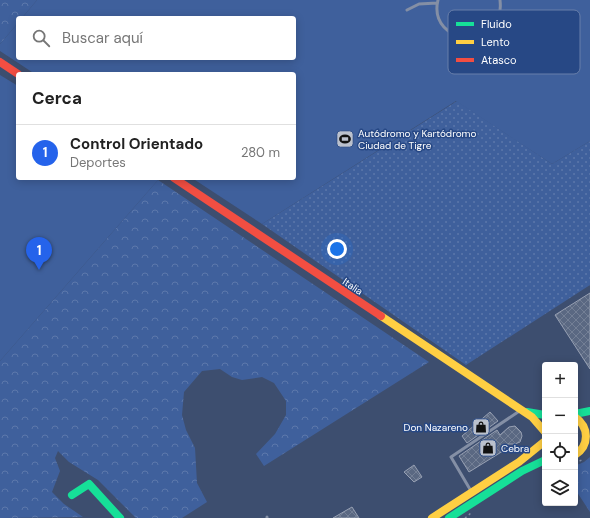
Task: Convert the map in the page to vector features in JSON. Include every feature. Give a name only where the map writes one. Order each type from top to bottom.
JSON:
[{"type":"street","points":[[0,62],[16,73]]},
{"type":"street","name":"Italia","points":[[177,180],[536,420],[542,428]]},
{"type":"street","name":"Italia","points":[[521,410],[542,414]]},
{"type":"street","points":[[578,413],[590,411]]},
{"type":"street","points":[[578,419],[584,424],[589,438],[584,449],[578,453]]},
{"type":"street","points":[[432,518],[519,462],[542,443]]},
{"type":"street","points":[[449,518],[522,471],[542,461]]},
{"type":"street","points":[[72,495],[89,484],[120,518]]},
{"type":"lane","points":[[407,10],[418,4],[438,2],[439,17],[448,29]]},
{"type":"lane","points":[[471,492],[451,457],[521,410]]},
{"type":"green space","points":[[0,0],[37,0],[24,16],[16,16],[16,25],[0,44]]},
{"type":"green space","name":"Autódromo y Kartódromo Ciudad de Tigre","points":[[37,0],[590,0],[590,141],[552,164],[456,101],[262,224],[195,180],[296,180],[296,72],[32,72],[0,51],[0,44],[16,25],[16,60],[296,60],[296,16],[24,16]]},
{"type":"green space","points":[[0,75],[16,85],[16,180],[158,180],[0,361]]},
{"type":"green space","points":[[457,101],[552,164],[590,141],[590,285],[466,365],[262,224]]},
{"type":"green space","points":[[158,180],[429,362],[264,466],[256,454],[275,434],[286,415],[286,401],[274,383],[262,377],[242,380],[232,377],[220,369],[202,371],[184,392],[182,415],[186,430],[195,448],[197,483],[207,502],[182,518],[136,518],[98,480],[69,462],[58,451],[55,458],[60,471],[52,492],[64,504],[83,517],[0,518],[0,361]]},
{"type":"green space","points":[[590,457],[590,512],[578,494],[578,465]]},
{"type":"building","points":[[590,293],[590,369],[555,315]]},
{"type":"building","name":"Don Nazareno","points":[[490,412],[498,421],[467,443],[462,436]]},
{"type":"building","name":"Cebra","points":[[515,426],[521,432],[522,436],[520,442],[508,444],[503,451],[469,472],[459,456],[497,430],[500,435],[509,427]]},
{"type":"building","points":[[414,465],[422,477],[414,482],[404,472]]},
{"type":"building","points":[[352,507],[359,518],[333,518]]},
{"type":"traffic: fast","points":[[578,413],[590,411]]},
{"type":"traffic: fast","points":[[527,412],[542,414]]},
{"type":"traffic: fast","points":[[449,518],[522,471],[542,461]]},
{"type":"traffic: fast","points":[[72,495],[89,484],[120,518]]},
{"type":"traffic: slow","points":[[381,316],[532,417],[542,429]]},
{"type":"traffic: slow","points":[[578,419],[583,426],[586,436],[583,446],[578,453]]},
{"type":"traffic: slow","points":[[432,518],[519,462],[542,443]]},
{"type":"traffic: jam","points":[[0,62],[16,73]]},
{"type":"traffic: jam","points":[[177,180],[381,316]]},
{"type":"place","name":"Autódromo y Kartódromo Ciudad de Tigre","points":[[345,139]]},
{"type":"place","name":"Control Orientado","points":[[39,270]]},
{"type":"place","name":"Don Nazareno","points":[[481,427]]},
{"type":"place","name":"Cebra","points":[[488,448]]}]
